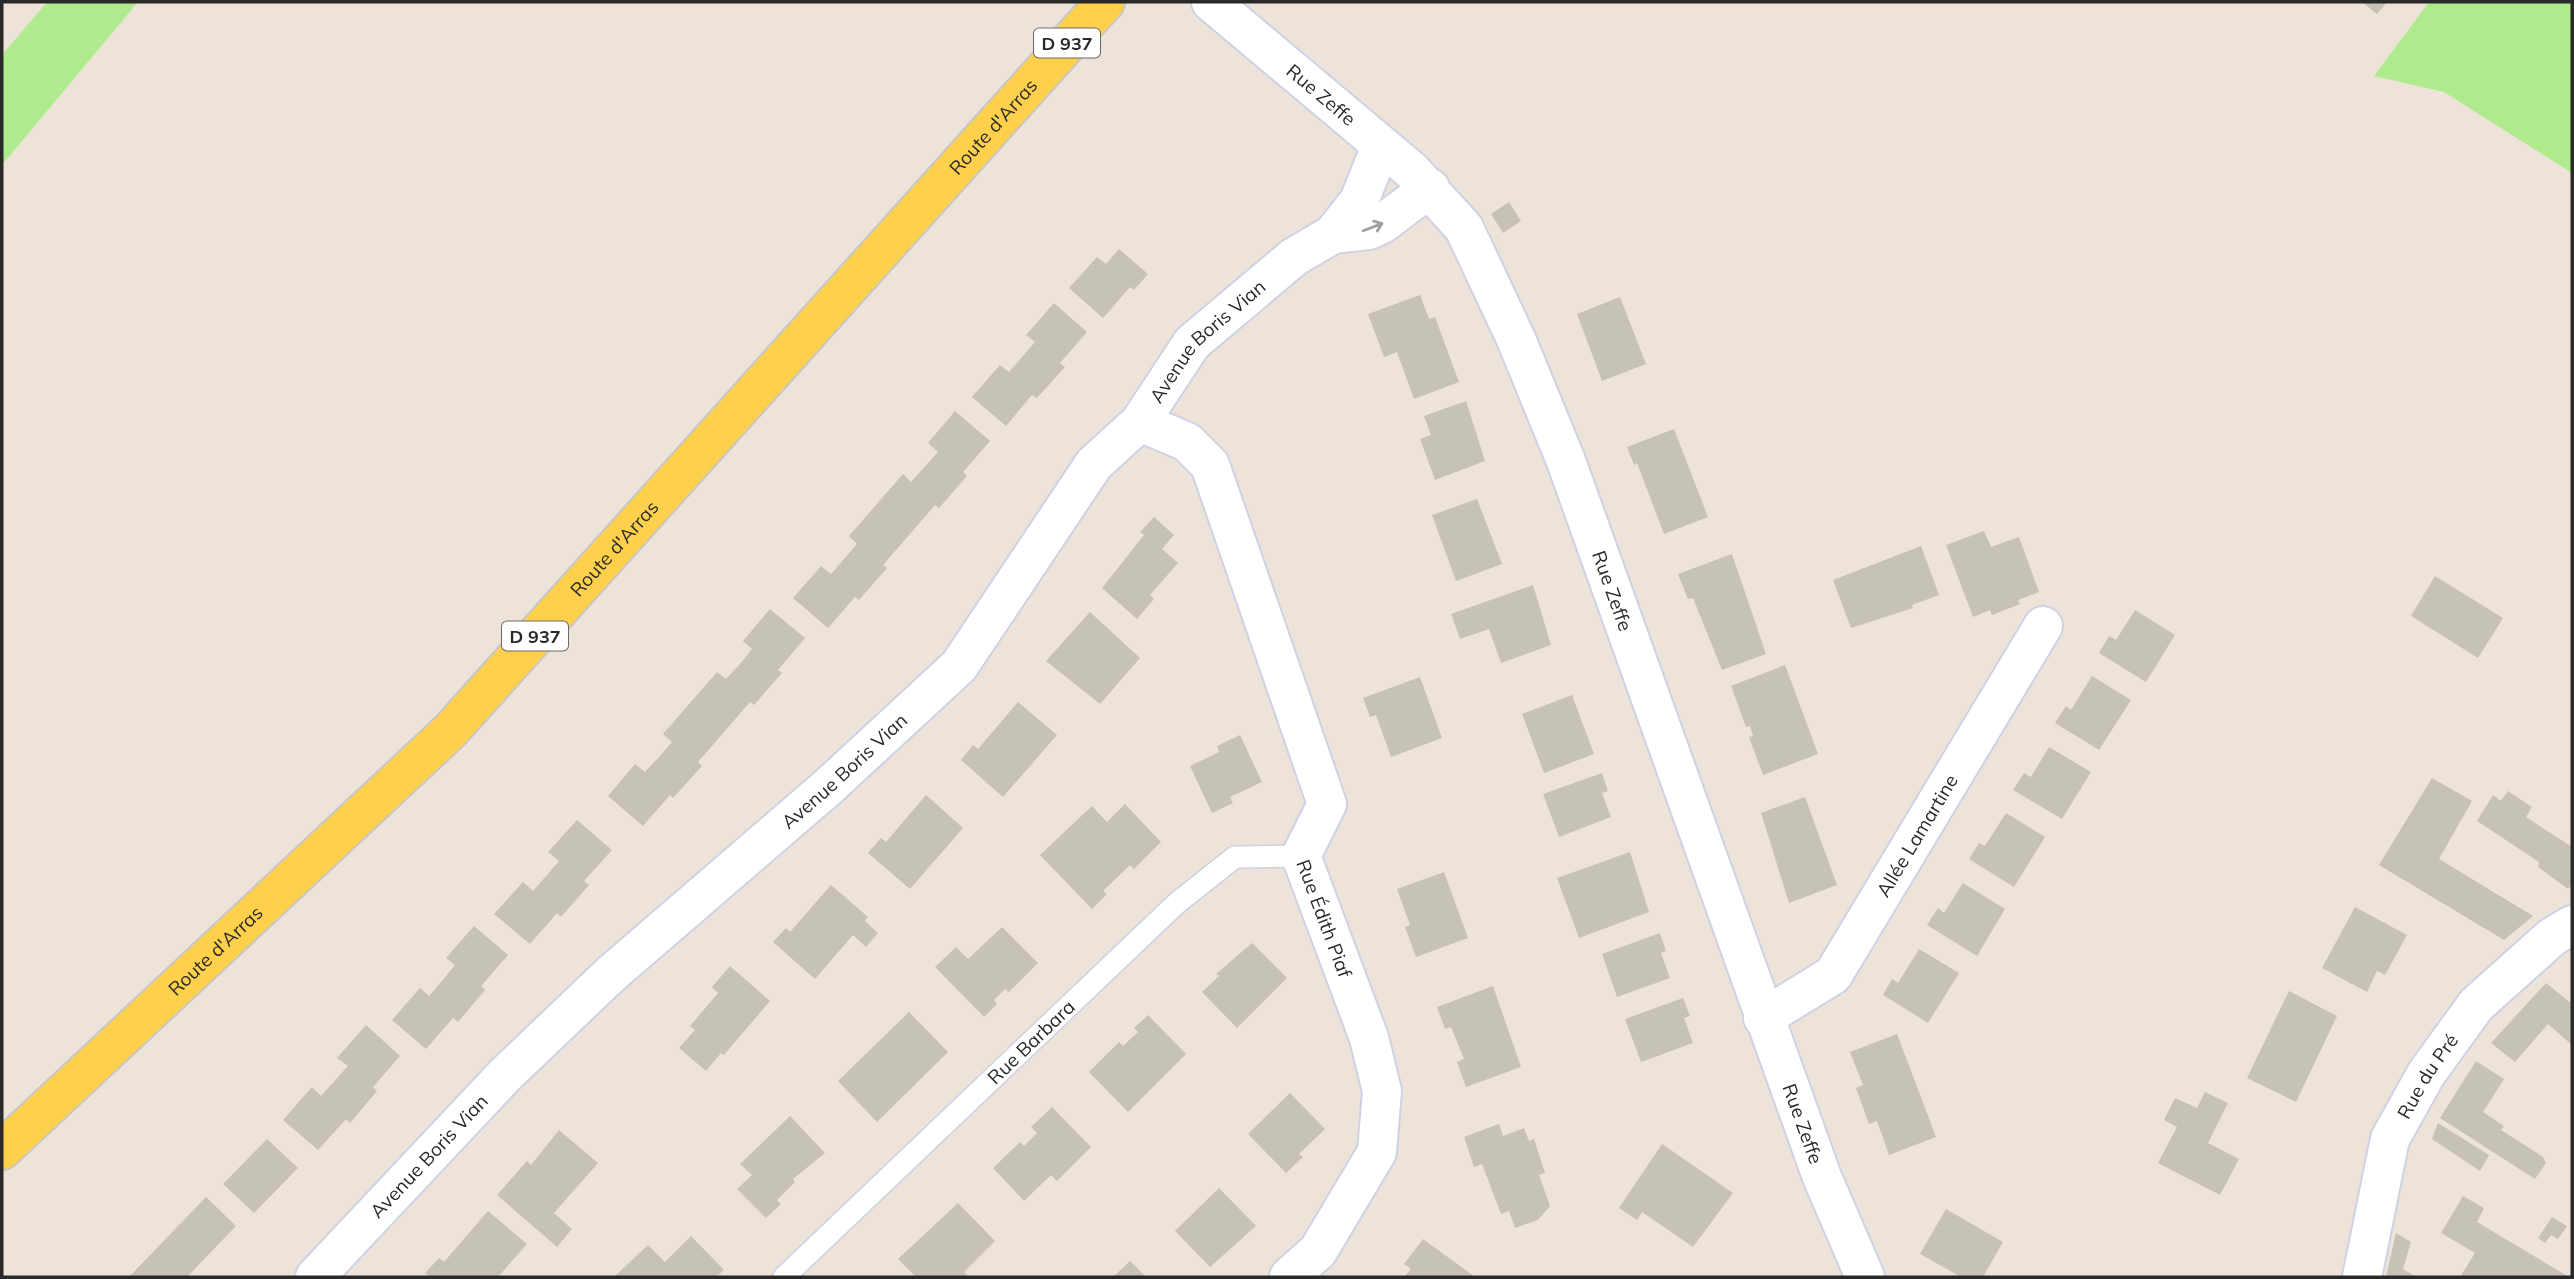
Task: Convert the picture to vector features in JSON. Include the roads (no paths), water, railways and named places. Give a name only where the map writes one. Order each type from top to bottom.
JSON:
[{"type":"main road","name":"Route d'Arras","points":[[2,1150],[450,731],[1105,2]]},
{"type":"street","name":"Rue Zeffe","points":[[1211,2],[1430,188],[1464,228],[1516,340],[1561,449],[1763,1018],[1822,1177],[1865,1277]]},
{"type":"street","name":"Avenue Boris Vian","points":[[325,1274],[396,1188],[505,1075],[611,974],[828,787],[959,666],[1094,464],[1140,422],[1192,343],[1294,257],[1333,234],[1359,201],[1381,146]]},
{"type":"street","name":"Avenue Boris Vian","points":[[1333,234],[1368,230],[1382,224],[1430,188]]},
{"type":"street","name":"Rue Édith Piaf","points":[[1140,422],[1187,442],[1210,466],[1327,804],[1301,856],[1369,1038],[1382,1091],[1377,1152],[1318,1251],[1289,1277]]},
{"type":"street","name":"Allée Lamartine","points":[[1763,1018],[1833,975],[2043,626]]},
{"type":"street","name":"Rue du Pré","points":[[2362,1277],[2390,1139],[2426,1074],[2476,1005],[2552,937],[2572,925]]},
{"type":"lane","name":"Rue Barbara","points":[[784,1277],[1177,903],[1236,858],[1301,856]]}]
